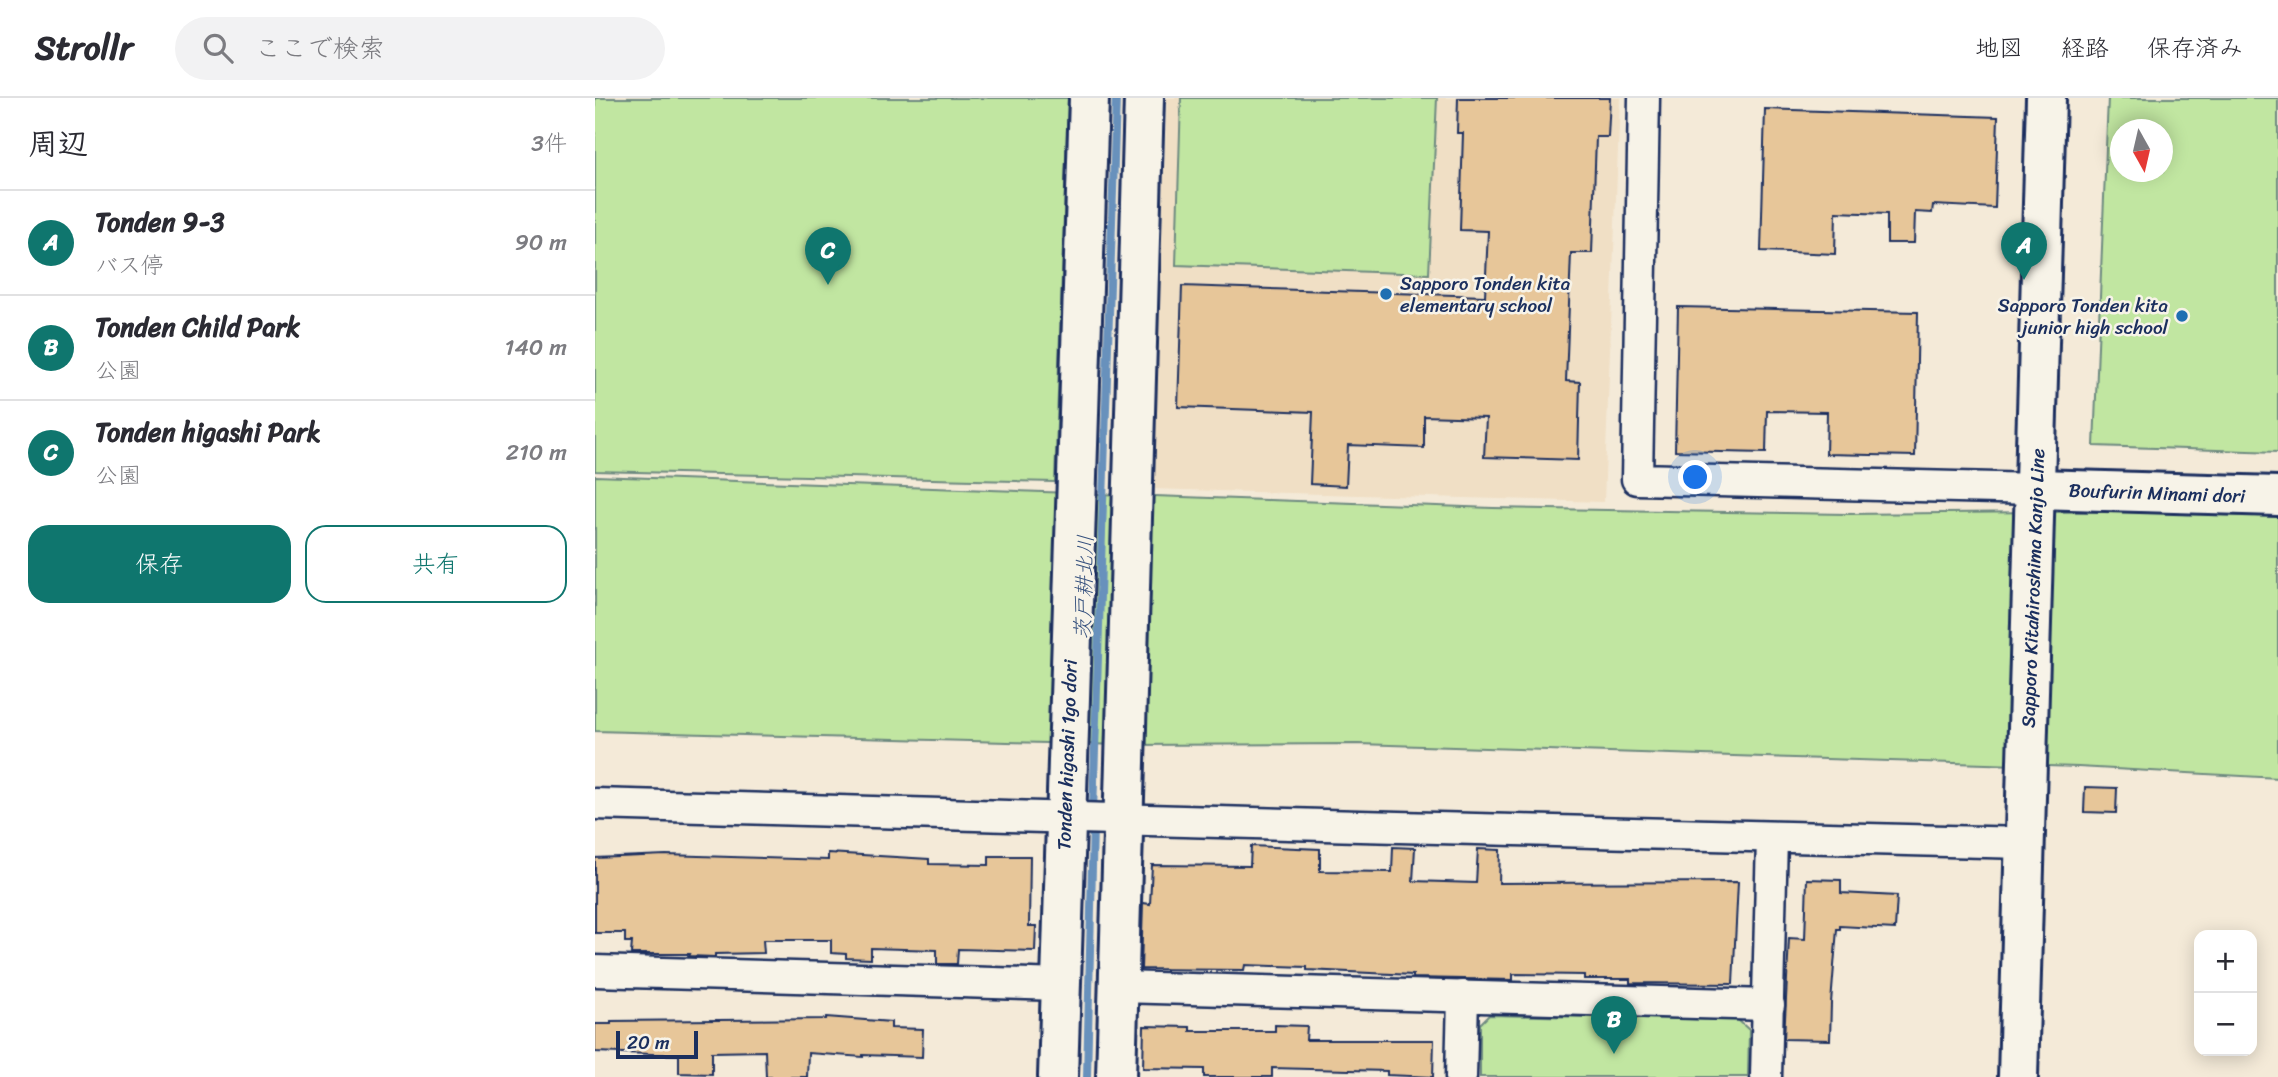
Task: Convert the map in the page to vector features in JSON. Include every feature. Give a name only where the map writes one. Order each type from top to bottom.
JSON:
[{"type":"street","name":"Tonden higashi 1go dori","points":[[1089,98],[1093,817],[1119,987],[1116,1077]]},
{"type":"street","name":"Tonden higashi 1go dori","points":[[1058,1077],[1062,985],[1093,817],[1144,98]]},
{"type":"street","points":[[1644,98],[1637,479],[2036,489]]},
{"type":"street","name":"Sapporo Kitahiroshima Kanjo Line","points":[[2018,1077],[2046,98]]},
{"type":"street","name":"Boufurin Minami dori","points":[[2036,489],[2278,496]]},
{"type":"street","points":[[595,804],[2025,843]]},
{"type":"street","points":[[1766,1077],[1772,838]]},
{"type":"street","points":[[595,971],[1062,985]]},
{"type":"street","points":[[1119,987],[1769,1005]]},
{"type":"street","points":[[1461,1077],[1463,996]]},
{"type":"shaded area","name":"Sapporo Tonden kita elementary school","points":[[1167,98],[1620,98],[1604,502],[1152,489]]},
{"type":"green space","points":[[595,98],[1068,98],[1055,482],[595,471]]},
{"type":"green space","points":[[1181,98],[1437,98],[1429,274],[1176,265]]},
{"type":"green space","name":"Sapporo Tonden kita junior high school","points":[[2108,98],[2278,98],[2278,452],[2094,446]]},
{"type":"green space","points":[[595,476],[1493,508],[1847,514],[2158,511],[2278,514],[2278,778],[2078,767],[1358,744],[1123,745],[595,731]]},
{"type":"green space","points":[[1489,1015],[1738,1020],[1749,1030],[1748,1077],[1480,1077],[1480,1024]]},
{"type":"building","points":[[1458,98],[1610,98],[1608,137],[1596,137],[1592,253],[1571,253],[1566,381],[1580,382],[1578,460],[1484,457],[1486,418],[1424,416],[1424,448],[1348,445],[1346,486],[1310,484],[1313,412],[1178,407],[1182,286],[1485,296],[1488,231],[1460,230],[1463,133],[1457,133]]},
{"type":"building","points":[[1765,109],[1998,117],[1995,208],[1933,205],[1932,213],[1915,212],[1914,243],[1887,243],[1887,214],[1836,212],[1835,254],[1761,251]]},
{"type":"building","points":[[1678,307],[1918,312],[1915,456],[1826,454],[1827,412],[1767,411],[1766,453],[1675,451]]},
{"type":"building","points":[[2085,787],[2117,788],[2116,813],[2084,812]]},
{"type":"building","points":[[1251,846],[1320,849],[1320,871],[1392,872],[1393,847],[1415,848],[1413,881],[1476,883],[1478,849],[1500,850],[1499,883],[1738,882],[1733,984],[1630,983],[1630,979],[1584,979],[1584,975],[1513,974],[1513,980],[1413,978],[1413,975],[1245,965],[1244,970],[1141,969],[1143,903],[1150,904],[1152,865],[1250,866]]},
{"type":"building","points":[[828,853],[929,859],[929,864],[989,865],[989,856],[1030,856],[1029,926],[1036,926],[1035,951],[958,949],[957,964],[937,964],[937,950],[871,948],[871,959],[846,958],[846,954],[831,953],[831,940],[763,940],[764,953],[715,954],[715,957],[689,956],[690,954],[631,954],[632,942],[625,942],[625,933],[595,933],[595,858],[666,855],[828,860]]},
{"type":"building","points":[[1807,879],[1841,880],[1841,893],[1897,896],[1895,929],[1840,926],[1840,929],[1837,929],[1830,1040],[1784,1039],[1789,938],[1805,939]]},
{"type":"building","points":[[826,1017],[891,1022],[891,1028],[923,1029],[922,1057],[808,1053],[807,1077],[766,1077],[765,1051],[712,1052],[712,1074],[679,1073],[679,1055],[595,1052],[595,1024],[611,1024],[611,1021]]},
{"type":"building","points":[[1275,1025],[1307,1026],[1306,1040],[1434,1040],[1433,1077],[1387,1075],[1387,1071],[1272,1068],[1272,1077],[1204,1077],[1204,1069],[1143,1068],[1144,1026],[1190,1027],[1190,1031],[1275,1031]]},
{"type":"waterway","name":"茨戸耕北川","points":[[1093,812],[1116,98]]},
{"type":"waterway","name":"茨戸耕北川","points":[[1087,1077],[1093,825]]},
{"type":"place","name":"Tonden 9-3","points":[[2024,280]]},
{"type":"place","name":"Tonden higashi Park","points":[[828,285]]},
{"type":"place","name":"Sapporo Tonden kita elementary school","points":[[1386,294]]},
{"type":"place","name":"Sapporo Tonden kita junior high school","points":[[2182,316]]},
{"type":"place","name":"Tonden Child Park","points":[[1614,1054]]}]
